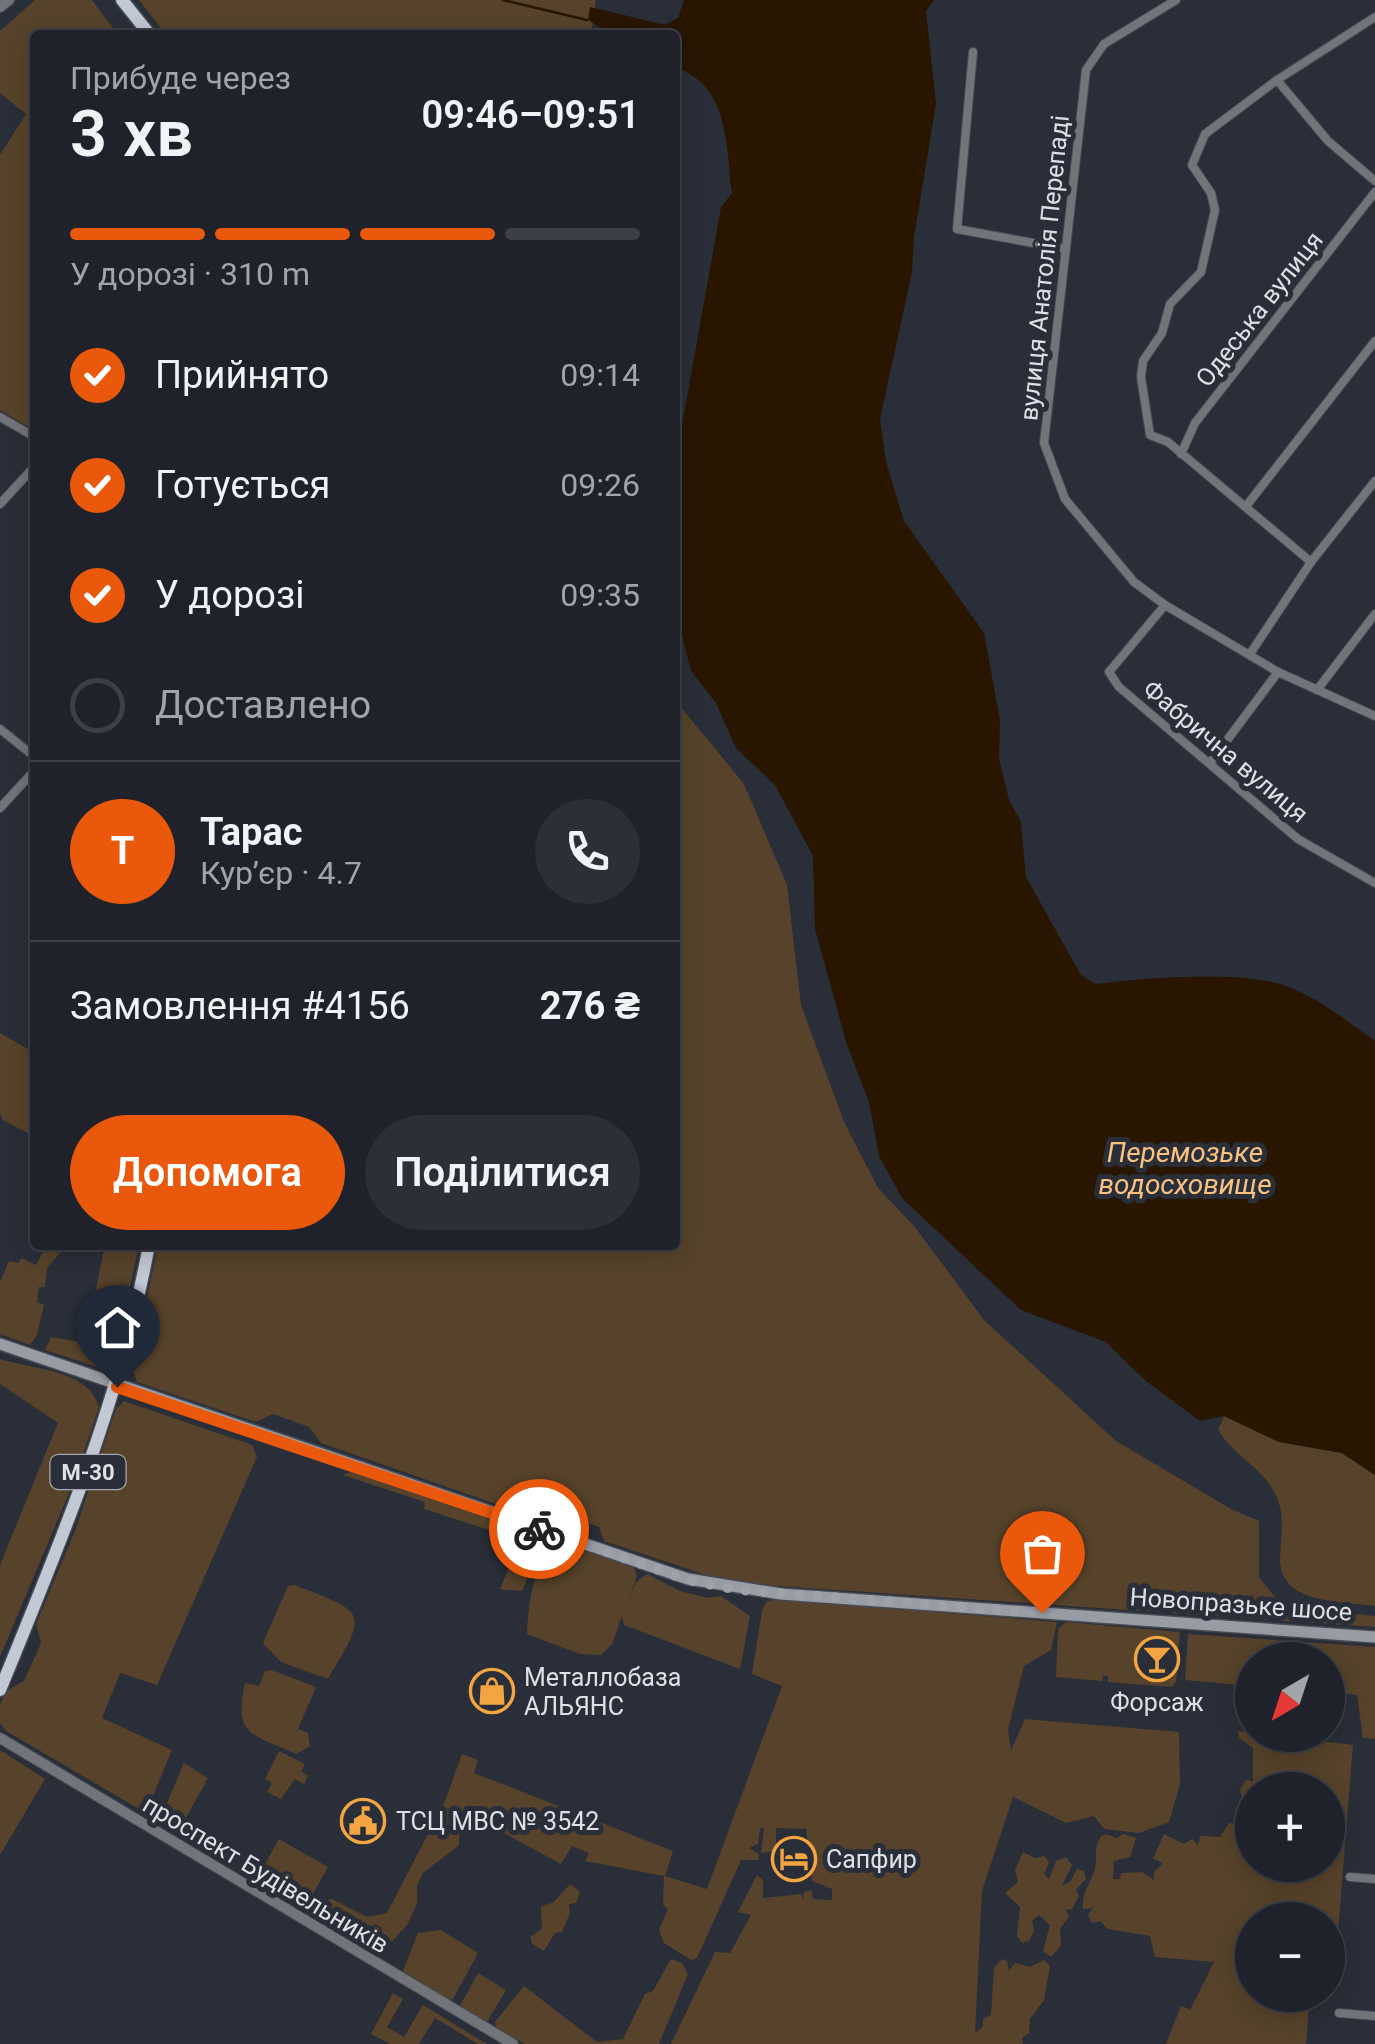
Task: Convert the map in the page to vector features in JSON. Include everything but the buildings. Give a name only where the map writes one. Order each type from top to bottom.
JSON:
[{"type":"highway","points":[[122,0],[146,30]]},
{"type":"highway","name":"М-30","points":[[0,1690],[88,1472],[117,1387],[148,1250]]},
{"type":"main road","name":"Новопразьке шосе","points":[[0,1344],[688,1580],[738,1590],[1375,1636]]},
{"type":"street","points":[[0,8],[9,0]]},
{"type":"street","name":"вулиця Анатолія Перепаді","points":[[1176,0],[1104,44],[1086,70],[1044,442],[1064,500],[1134,582],[1165,605],[1278,672],[1375,716]]},
{"type":"street","points":[[1312,562],[1168,442],[1150,435],[1140,377],[1143,361],[1162,333],[1170,304],[1201,272],[1215,210],[1210,193],[1192,165],[1205,134],[1277,80],[1375,17]]},
{"type":"street","points":[[973,52],[957,230],[1066,250]]},
{"type":"street","points":[[1277,80],[1328,141],[1375,181]]},
{"type":"street","name":"Одеська вулиця","points":[[1180,454],[1195,423],[1375,192]]},
{"type":"street","points":[[1247,505],[1375,341]]},
{"type":"street","points":[[0,416],[30,434]]},
{"type":"street","points":[[0,504],[30,471]]},
{"type":"street","points":[[1250,654],[1312,562],[1375,481]]},
{"type":"street","name":"Фабрична вулиця","points":[[1165,605],[1109,672],[1119,687],[1298,839],[1375,883]]},
{"type":"street","points":[[1317,690],[1375,614]]},
{"type":"street","points":[[1210,763],[1278,672]]},
{"type":"street","points":[[0,728],[30,753]]},
{"type":"street","points":[[0,808],[30,775]]},
{"type":"street","name":"проспект Будівельників","points":[[0,1738],[513,2044]]},
{"type":"street","points":[[1350,1877],[1375,1879]]},
{"type":"street","points":[[1339,2013],[1375,2016]]},
{"type":"shaded area","points":[[35,0],[92,0],[114,30],[30,30],[30,428],[0,410],[0,155],[26,114],[0,93],[0,31]]},
{"type":"shaded area","points":[[139,0],[596,0],[592,30],[162,30]]},
{"type":"shaded area","points":[[680,706],[744,784],[787,885],[801,1005],[844,1122],[878,1188],[914,1226],[984,1320],[1116,1441],[1231,1509],[1259,1521],[1259,1577],[1282,1606],[1375,1616],[1375,1627],[718,1579],[604,1541],[599,1527],[577,1519],[562,1527],[321,1443],[309,1427],[273,1414],[256,1422],[137,1382],[132,1368],[157,1250],[680,1250]]},
{"type":"shaded area","points":[[0,1033],[30,1050],[30,1134],[3,1120]]},
{"type":"shaded area","points":[[44,1250],[63,1250],[47,1268],[45,1287],[39,1287],[37,1302],[44,1305],[37,1335],[30,1345],[0,1334],[0,1282],[9,1261],[18,1263],[22,1258],[36,1265]]},
{"type":"shaded area","points":[[106,1250],[138,1250],[115,1359],[103,1369],[45,1350],[51,1337],[85,1343]]},
{"type":"shaded area","points":[[0,1359],[71,1378],[93,1394],[99,1407],[74,1481],[0,1657],[0,1565],[58,1423],[0,1384]]},
{"type":"shaded area","points":[[124,1401],[252,1445],[257,1457],[157,1685],[120,1673],[102,1718],[172,1750],[146,1813],[6,1731],[0,1723],[0,1705],[6,1691],[24,1681],[41,1643],[36,1624],[75,1531],[116,1409]]},
{"type":"shaded area","points":[[1224,1416],[1279,1442],[1342,1453],[1375,1475],[1375,1606],[1316,1598],[1291,1586],[1280,1561],[1282,1520],[1276,1495],[1218,1430]]},
{"type":"shaded area","points":[[350,1472],[505,1524],[508,1529],[505,1535],[424,1509],[425,1502],[343,1475]]},
{"type":"shaded area","points":[[515,1528],[537,1536],[541,1546],[522,1591],[500,1589],[520,1541],[508,1536]]},
{"type":"shaded area","points":[[561,1543],[633,1566],[637,1576],[629,1598],[636,1582],[647,1574],[680,1591],[708,1598],[721,1596],[750,1616],[740,1669],[624,1625],[622,1616],[612,1644],[601,1655],[580,1654],[527,1634],[538,1570]]},
{"type":"shaded area","points":[[295,1585],[336,1602],[354,1617],[350,1639],[328,1679],[281,1662],[263,1643],[288,1586]]},
{"type":"shaded area","points":[[775,1599],[1057,1622],[1051,1650],[1024,1666],[1008,1730],[1011,1750],[1025,1719],[1179,1732],[1180,1784],[1169,1822],[1139,1833],[1104,1829],[1094,1816],[1066,1823],[1013,1797],[982,1891],[975,2033],[983,2027],[983,2019],[991,2015],[994,1968],[1002,1959],[1007,1961],[1009,1971],[1015,1963],[1030,1967],[1044,1960],[1050,1966],[1044,2000],[1030,2019],[1023,2044],[671,2044],[715,1952],[730,1953],[751,1915],[738,1912],[757,1875],[763,1880],[763,1898],[801,1894],[803,1899],[804,1892],[812,1890],[813,1899],[832,1900],[832,1889],[812,1881],[806,1829],[776,1828],[776,1851],[761,1853],[764,1828],[760,1828],[758,1844],[749,1848],[759,1854],[758,1860],[741,1860],[697,1958],[691,1960],[664,1943],[659,1930],[668,1909],[663,1905],[664,1876],[585,1861],[589,1853],[572,1846],[561,1864],[482,1821],[480,1829],[459,1836],[459,1845],[423,1873],[417,1886],[417,1904],[407,1925],[377,1958],[318,1915],[324,1901],[332,1899],[367,1917],[387,1913],[445,1801],[462,1754],[478,1760],[474,1773],[673,1851],[665,1876],[707,1889],[782,1686],[752,1674],[762,1611],[766,1602]]},
{"type":"shaded area","points":[[1066,1622],[1180,1632],[1176,1682],[1172,1687],[1108,1682],[1108,1676],[1103,1675],[1102,1681],[1056,1677],[1058,1629]]},
{"type":"shaded area","points":[[1188,1634],[1303,1642],[1235,1642],[1235,1684],[1185,1680]]},
{"type":"shaded area","points":[[1345,1645],[1375,1647],[1375,1739],[1363,1738],[1357,1695],[1345,1694]]},
{"type":"shaded area","points":[[272,1670],[316,1687],[298,1729],[308,1733],[310,1746],[296,1754],[258,1737],[245,1724],[242,1714],[245,1683],[259,1686],[265,1671]]},
{"type":"shaded area","points":[[1345,1744],[1353,1745],[1345,1845],[1345,1772],[1253,1772],[1253,1752],[1345,1752]]},
{"type":"shaded area","points":[[0,1750],[45,1779],[0,1855]]},
{"type":"shaded area","points":[[279,1751],[305,1764],[301,1772],[308,1775],[304,1784],[295,1779],[281,1799],[267,1792],[272,1783],[265,1779]]},
{"type":"shaded area","points":[[184,1763],[208,1778],[183,1823],[168,1827],[160,1823],[162,1815]]},
{"type":"shaded area","points":[[1229,1823],[1235,1824],[1235,1882],[1342,1882],[1340,1902],[1235,1902],[1235,2012],[1309,2012],[1306,2044],[1166,2044],[1181,2006],[1190,2010],[1214,1962],[1155,1957],[1150,1936],[1107,1929],[1101,1921],[1092,1923],[1088,1915],[1093,1908],[1083,1909],[1101,1836],[1116,1838],[1124,1834],[1136,1838],[1130,1857],[1114,1861],[1113,1879],[1119,1879],[1122,1873],[1142,1872],[1154,1880],[1154,1872],[1163,1863],[1153,1859],[1164,1834],[1184,1844],[1192,1839],[1198,1845],[1200,1836],[1220,1837]]},
{"type":"shaded area","points":[[279,1839],[328,1867],[307,1905],[258,1877]]},
{"type":"shaded area","points":[[1023,1852],[1035,1858],[1044,1856],[1049,1862],[1044,1874],[1049,1879],[1056,1861],[1066,1857],[1072,1865],[1062,1885],[1070,1882],[1077,1869],[1084,1871],[1086,1879],[1076,1890],[1079,1896],[1072,1909],[1066,1910],[1069,1916],[1060,1929],[1061,1946],[1051,1957],[1043,1951],[1050,1925],[1039,1915],[1032,1921],[1034,1931],[1029,1941],[1022,1943],[1017,1936],[1020,1907],[1005,1893],[1018,1882],[1015,1870]]},
{"type":"shaded area","points":[[570,1884],[580,1892],[576,1903],[569,1904],[570,1913],[562,1932],[555,1933],[544,1951],[532,1944],[530,1937],[542,1929],[541,1907],[554,1902]]},
{"type":"shaded area","points":[[441,1930],[478,1953],[453,1999],[448,2000],[403,1971],[418,1933]]},
{"type":"shaded area","points":[[671,1959],[682,1963],[688,1974],[659,2044],[525,2044],[496,2028],[495,2022],[524,1986],[597,2042],[623,2039],[645,1994],[653,1991]]},
{"type":"shaded area","points":[[478,1973],[506,1990],[487,2022],[460,2006]]},
{"type":"shaded area","points":[[393,1993],[403,1999],[387,2027],[404,2037],[423,2005],[487,2044],[478,2044],[435,2018],[419,2044],[390,2044],[371,2034]]},
{"type":"water","name":"Перемозьке водосховище","points":[[684,0],[934,0],[926,11],[936,104],[912,272],[880,419],[886,462],[904,521],[984,633],[1000,720],[999,758],[1009,800],[1021,822],[1026,877],[1081,975],[1095,984],[1204,976],[1281,984],[1310,997],[1375,1041],[1375,1475],[1342,1453],[1279,1442],[1224,1416],[1200,1421],[1146,1381],[1106,1342],[1021,1310],[902,1198],[879,1156],[869,1102],[847,1045],[815,929],[813,856],[775,785],[736,748],[716,703],[691,671],[680,626],[680,437],[721,207],[732,193],[726,137],[722,118],[706,87],[680,70],[680,30],[604,30],[588,20],[590,7],[665,25],[678,18]]},
{"type":"waterway","points":[[503,0],[587,20]]},
{"type":"way so far","points":[[539,1529],[688,1580],[738,1590],[1042,1613]]},
{"type":"place","name":"Форсаж","points":[[1157,1659]]},
{"type":"place","name":"Металлобаза АЛЬЯНС","points":[[492,1691]]},
{"type":"place","name":"ТСЦ МВС № 3542","points":[[363,1821]]},
{"type":"place","name":"Сапфир","points":[[794,1859]]},
{"type":"route","points":[[117,1387],[539,1529]]}]
